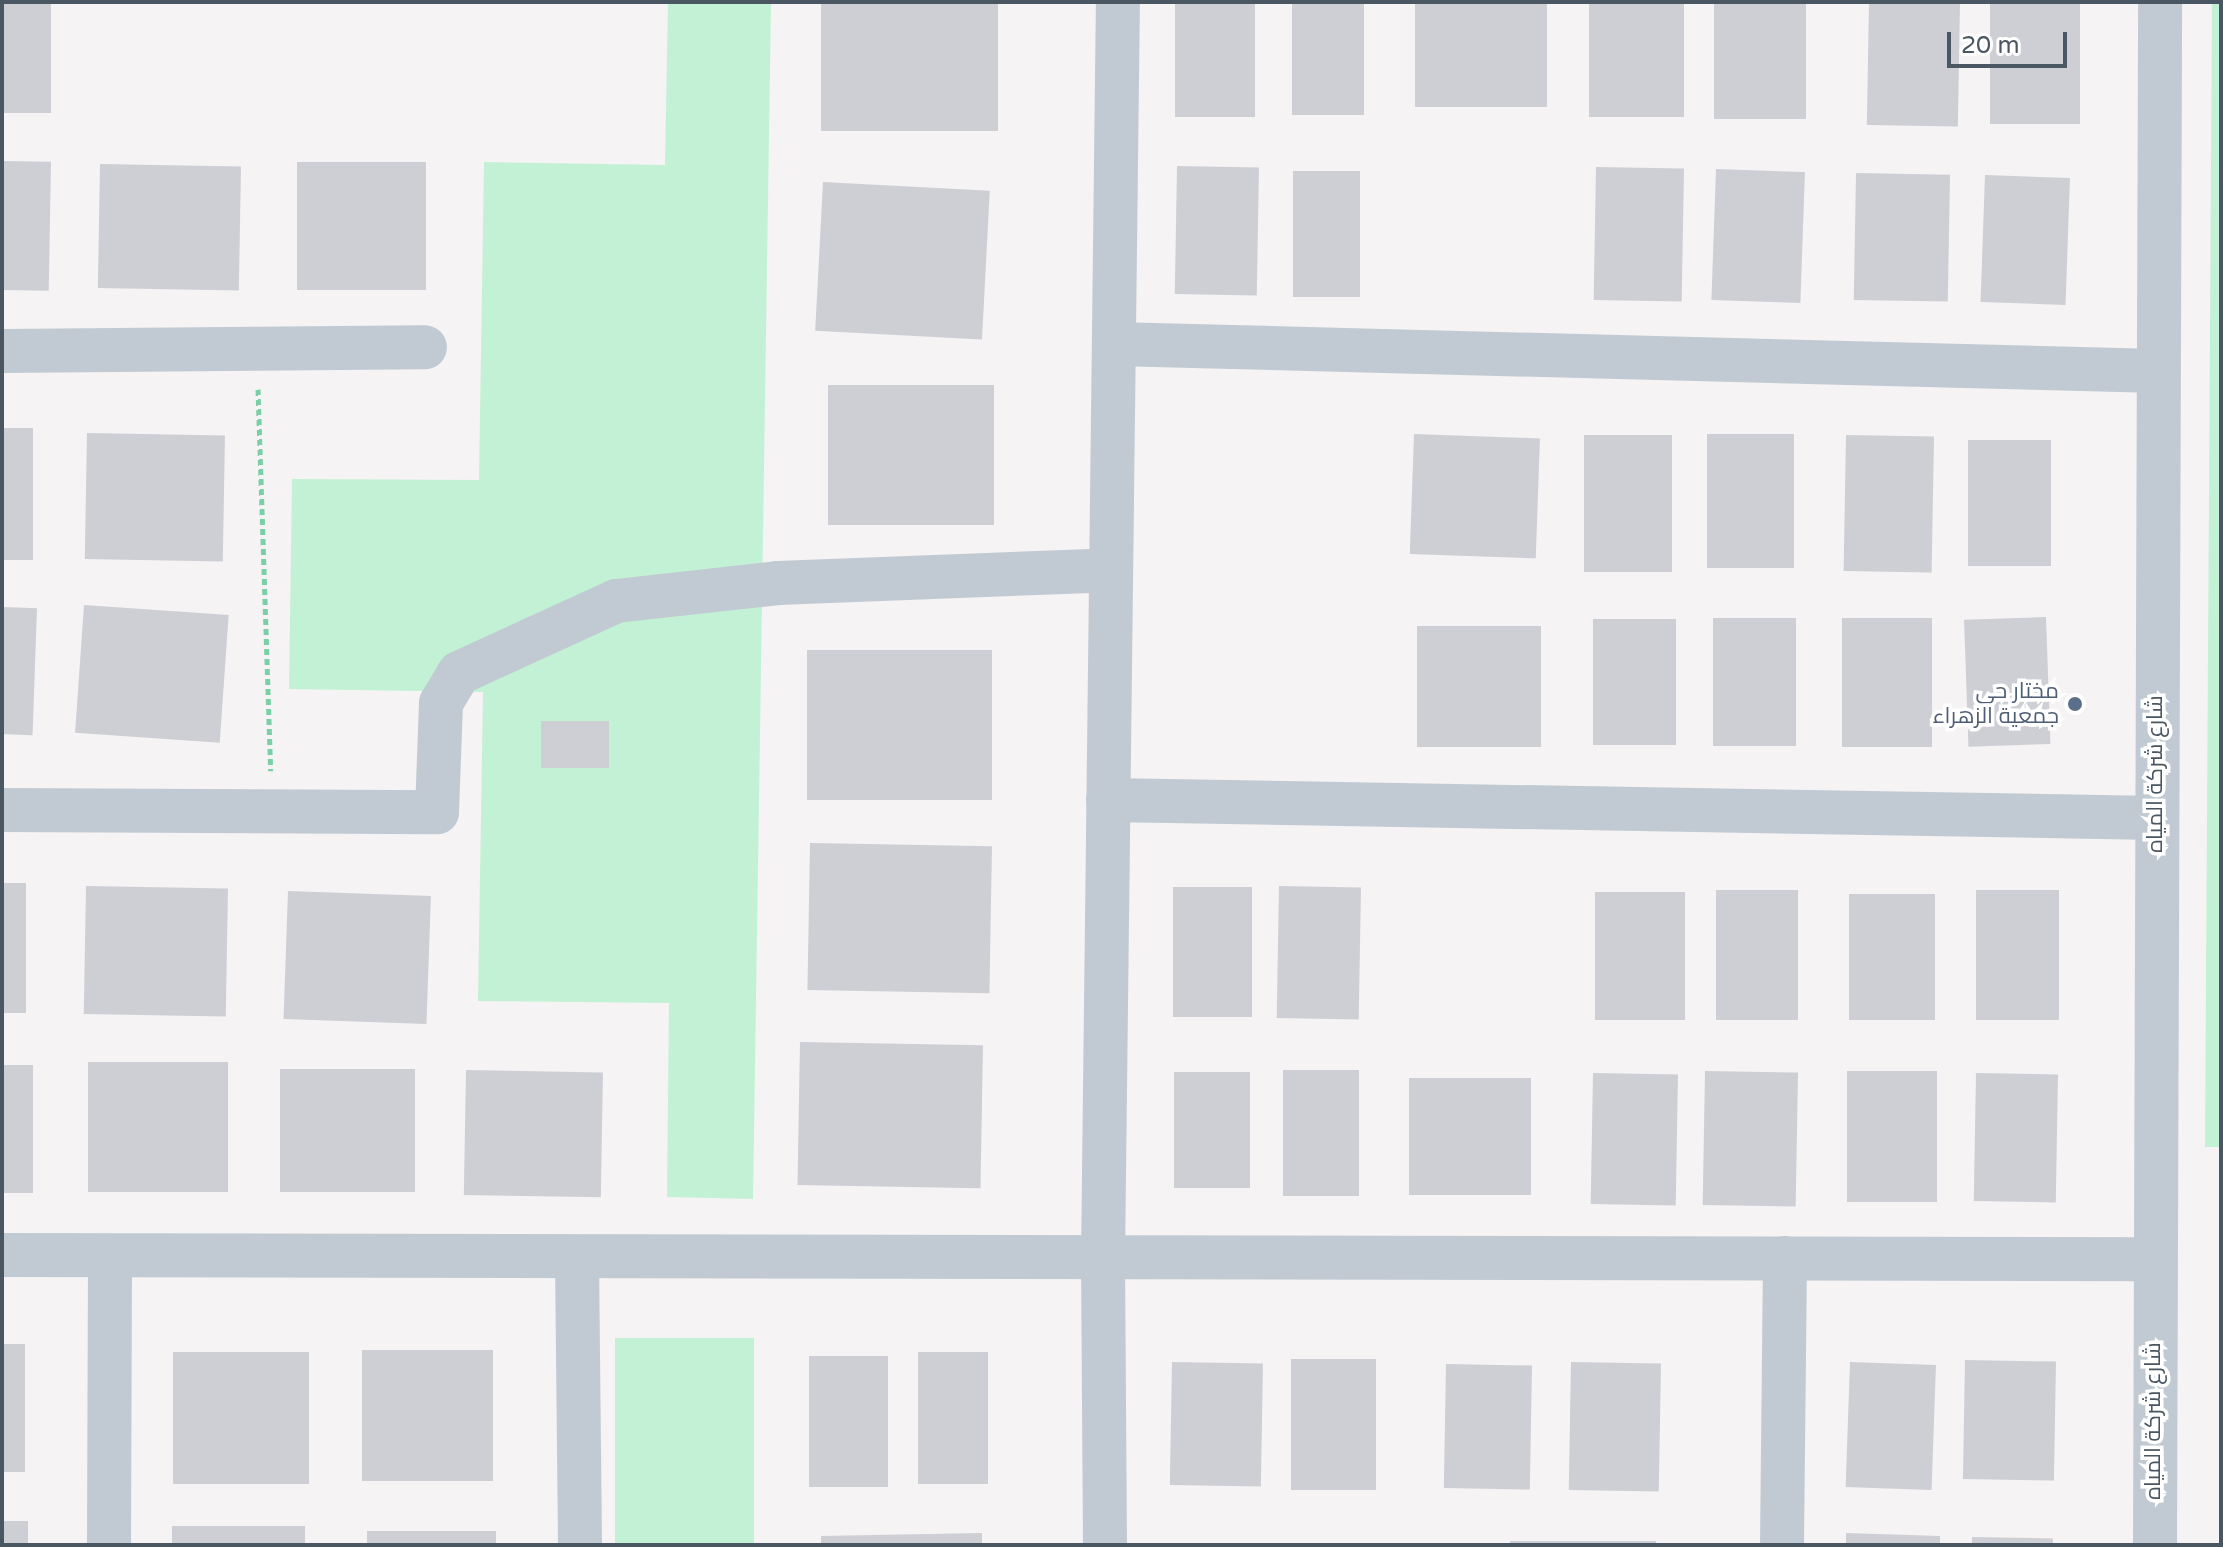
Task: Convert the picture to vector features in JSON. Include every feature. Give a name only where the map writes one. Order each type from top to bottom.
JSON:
[{"type":"street","points":[[1105,1545],[1103,1258],[1118,2]]},
{"type":"street","name":"شارع شركة المياه","points":[[2155,1545],[2153,1259],[2160,2]]},
{"type":"street","points":[[1114,344],[2158,371]]},
{"type":"street","points":[[2,351],[425,347]]},
{"type":"street","points":[[2,810],[437,812],[441,703],[459,673],[616,601],[778,583],[1111,570]]},
{"type":"street","points":[[1108,800],[2156,818]]},
{"type":"street","points":[[2,1255],[110,1258],[2153,1259]]},
{"type":"street","points":[[109,1545],[110,1258]]},
{"type":"street","points":[[577,1258],[580,1545]]},
{"type":"street","points":[[1782,1545],[1785,1258]]},
{"type":"path","points":[[256,349],[272,811]]},
{"type":"green space","points":[[668,2],[771,2],[753,1199],[667,1197],[669,1003],[478,1001],[483,692],[289,689],[292,479],[479,480],[484,162],[665,165]]},
{"type":"green space","points":[[2212,2],[2221,2],[2221,1147],[2205,1147]]},
{"type":"green space","points":[[615,1338],[754,1338],[754,1545],[615,1545]]},
{"type":"building","points":[[2,2],[51,2],[51,113],[2,113]]},
{"type":"building","points":[[821,2],[998,2],[998,131],[821,131]]},
{"type":"building","points":[[1175,2],[1255,2],[1255,117],[1175,117]]},
{"type":"building","points":[[1292,2],[1364,2],[1364,115],[1292,115]]},
{"type":"building","points":[[1415,2],[1547,2],[1547,107],[1415,107]]},
{"type":"building","points":[[1589,2],[1684,2],[1684,117],[1589,117]]},
{"type":"building","points":[[1714,2],[1806,2],[1806,119],[1714,119]]},
{"type":"building","points":[[1869,2],[1960,4],[1958,127],[1867,125]]},
{"type":"building","points":[[1990,2],[2080,2],[2080,124],[1990,124]]},
{"type":"building","points":[[2,161],[51,162],[49,291],[2,290]]},
{"type":"building","points":[[297,162],[426,162],[426,290],[297,290]]},
{"type":"building","points":[[100,164],[241,166],[239,290],[98,288]]},
{"type":"building","points":[[1177,166],[1259,167],[1257,295],[1175,294]]},
{"type":"building","points":[[1596,167],[1684,169],[1682,302],[1594,300]]},
{"type":"building","points":[[1716,169],[1805,172],[1800,303],[1711,300]]},
{"type":"building","points":[[1293,171],[1360,171],[1360,297],[1293,297]]},
{"type":"building","points":[[1856,173],[1950,175],[1948,302],[1854,300]]},
{"type":"building","points":[[1985,175],[2070,178],[2066,305],[1981,302]]},
{"type":"building","points":[[823,182],[990,191],[982,340],[815,331]]},
{"type":"building","points":[[828,385],[994,385],[994,525],[828,525]]},
{"type":"building","points":[[2,428],[33,428],[33,560],[2,560]]},
{"type":"building","points":[[87,433],[225,435],[223,561],[85,559]]},
{"type":"building","points":[[1414,434],[1540,438],[1536,558],[1410,554]]},
{"type":"building","points":[[1707,434],[1794,434],[1794,568],[1707,568]]},
{"type":"building","points":[[1584,435],[1672,435],[1672,572],[1584,572]]},
{"type":"building","points":[[1846,435],[1934,437],[1932,573],[1844,571]]},
{"type":"building","points":[[1968,440],[2051,440],[2051,566],[1968,566]]},
{"type":"building","points":[[84,605],[229,615],[220,743],[75,733]]},
{"type":"building","points":[[2,607],[37,608],[33,735],[2,734]]},
{"type":"building","points":[[2046,617],[2050,744],[1968,747],[1964,620]]},
{"type":"building","points":[[1713,618],[1796,618],[1796,746],[1713,746]]},
{"type":"building","points":[[1842,618],[1932,618],[1932,747],[1842,747]]},
{"type":"building","points":[[1593,619],[1676,619],[1676,745],[1593,745]]},
{"type":"building","points":[[1417,626],[1541,626],[1541,747],[1417,747]]},
{"type":"building","points":[[807,650],[992,650],[992,800],[807,800]]},
{"type":"building","points":[[541,721],[609,721],[609,768],[541,768]]},
{"type":"building","points":[[810,843],[992,846],[989,993],[807,990]]},
{"type":"building","points":[[2,883],[26,883],[26,1013],[2,1013]]},
{"type":"building","points":[[86,886],[228,888],[226,1016],[84,1014]]},
{"type":"building","points":[[1279,886],[1361,887],[1359,1019],[1277,1018]]},
{"type":"building","points":[[1173,887],[1252,887],[1252,1017],[1173,1017]]},
{"type":"building","points":[[1716,890],[1798,890],[1798,1020],[1716,1020]]},
{"type":"building","points":[[1976,890],[2059,890],[2059,1020],[1976,1020]]},
{"type":"building","points":[[288,891],[431,896],[426,1024],[284,1019]]},
{"type":"building","points":[[1595,892],[1685,892],[1685,1020],[1595,1020]]},
{"type":"building","points":[[1849,894],[1935,894],[1935,1020],[1849,1020]]},
{"type":"building","points":[[800,1042],[983,1045],[980,1188],[798,1185]]},
{"type":"building","points":[[88,1062],[228,1062],[228,1192],[88,1192]]},
{"type":"building","points":[[2,1065],[33,1065],[33,1193],[2,1193]]},
{"type":"building","points":[[280,1069],[415,1069],[415,1192],[280,1192]]},
{"type":"building","points":[[466,1070],[603,1072],[601,1197],[464,1195]]},
{"type":"building","points":[[1283,1070],[1359,1070],[1359,1196],[1283,1196]]},
{"type":"building","points":[[1705,1071],[1798,1073],[1796,1207],[1703,1205]]},
{"type":"building","points":[[1847,1071],[1937,1071],[1937,1202],[1847,1202]]},
{"type":"building","points":[[1174,1072],[1250,1072],[1250,1188],[1174,1188]]},
{"type":"building","points":[[1593,1073],[1678,1074],[1676,1205],[1591,1204]]},
{"type":"building","points":[[1976,1073],[2058,1074],[2056,1202],[1974,1201]]},
{"type":"building","points":[[1409,1078],[1531,1078],[1531,1195],[1409,1195]]},
{"type":"building","points":[[2,1344],[25,1344],[25,1472],[2,1472]]},
{"type":"building","points":[[362,1350],[493,1350],[493,1481],[362,1481]]},
{"type":"building","points":[[173,1352],[309,1352],[309,1484],[173,1484]]},
{"type":"building","points":[[918,1352],[988,1352],[988,1484],[918,1484]]},
{"type":"building","points":[[809,1356],[888,1356],[888,1487],[809,1487]]},
{"type":"building","points":[[1291,1359],[1376,1359],[1376,1490],[1291,1490]]},
{"type":"building","points":[[1965,1360],[2056,1362],[2054,1481],[1963,1479]]},
{"type":"building","points":[[1172,1362],[1263,1364],[1261,1487],[1170,1485]]},
{"type":"building","points":[[1571,1362],[1661,1364],[1659,1492],[1569,1490]]},
{"type":"building","points":[[1850,1362],[1936,1365],[1932,1490],[1846,1487]]},
{"type":"building","points":[[1446,1364],[1532,1366],[1530,1489],[1444,1488]]},
{"type":"building","points":[[2,1521],[28,1521],[28,1545],[2,1545]]},
{"type":"building","points":[[172,1526],[305,1526],[305,1545],[172,1545]]},
{"type":"building","points":[[367,1531],[496,1531],[496,1545],[367,1545]]},
{"type":"building","points":[[982,1533],[982,1545],[821,1545],[821,1536]]},
{"type":"building","points":[[1846,1533],[1940,1536],[1940,1545],[1846,1545]]},
{"type":"building","points":[[1972,1537],[2053,1538],[2053,1545],[1972,1545]]},
{"type":"building","points":[[1510,1541],[1656,1541],[1656,1545],[1510,1545]]},
{"type":"place","name":"مختار حي جمعية الزهراء","points":[[2075,704]]}]
